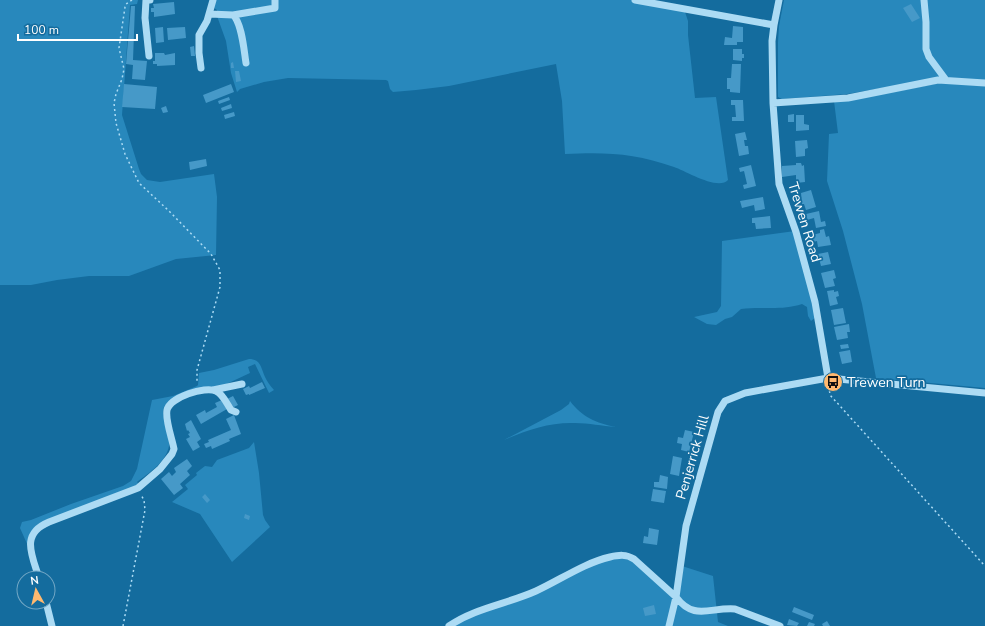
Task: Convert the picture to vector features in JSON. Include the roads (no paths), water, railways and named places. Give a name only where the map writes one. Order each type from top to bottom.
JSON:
[{"type":"street","points":[[148,56],[145,18],[146,0],[150,0]]},
{"type":"street","points":[[201,68],[198,53],[199,35],[210,14],[213,0]]},
{"type":"street","points":[[210,14],[233,15],[275,8],[275,0]]},
{"type":"street","points":[[635,0],[774,25]]},
{"type":"street","name":"Trewen Road","points":[[779,0],[772,41],[773,103],[779,184],[796,232],[815,302],[828,378]]},
{"type":"street","points":[[924,0],[926,49],[946,80]]},
{"type":"street","points":[[233,15],[236,17],[239,28],[246,63]]},
{"type":"street","points":[[773,103],[848,98],[938,80],[985,83]]},
{"type":"street","name":"Penjerrick Hill","points":[[669,626],[676,597],[686,526],[718,412],[725,401],[745,393],[828,378],[985,393]]},
{"type":"street","points":[[37,570],[31,544],[32,536],[36,530],[49,522],[136,489],[157,472],[173,453],[174,446],[167,417],[168,406],[174,401],[198,390],[213,390],[242,384]]},
{"type":"street","points":[[213,390],[218,392],[231,410],[236,412]]},
{"type":"street","points":[[449,626],[469,615],[536,591],[592,563],[625,555],[634,559],[676,597],[680,603],[693,611],[735,610],[780,626]]},
{"type":"street","points":[[48,610],[52,626]]},
{"type":"place","name":"Trewen Turn","points":[[833,382]]}]
